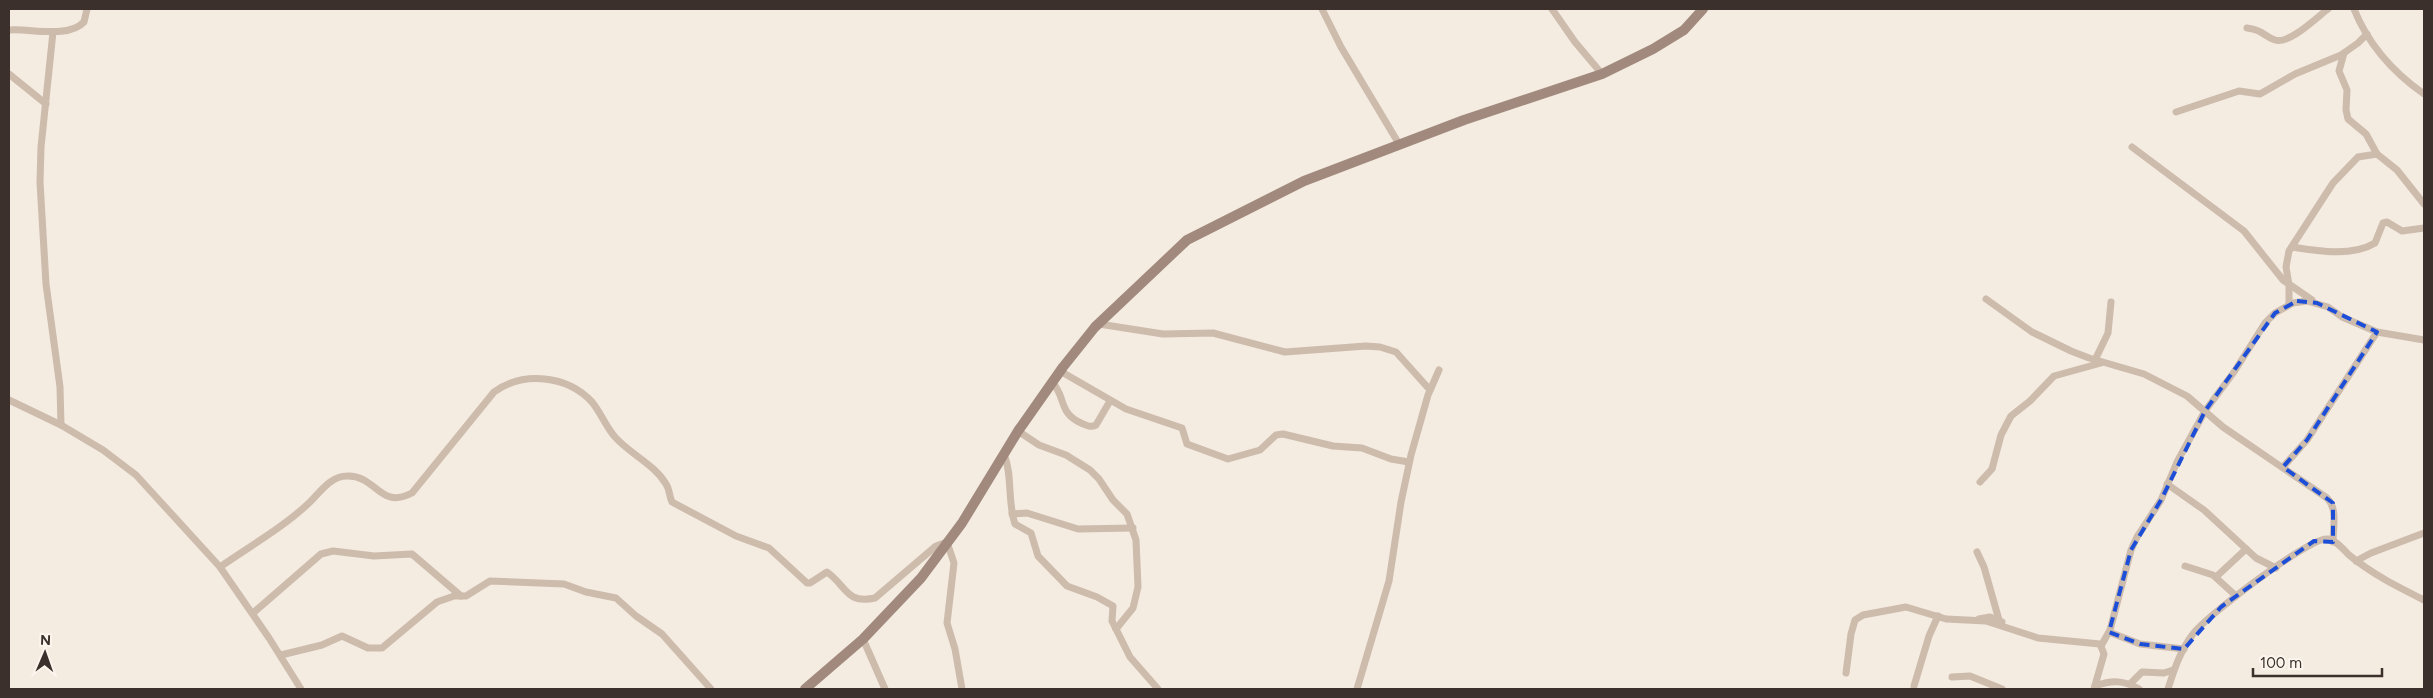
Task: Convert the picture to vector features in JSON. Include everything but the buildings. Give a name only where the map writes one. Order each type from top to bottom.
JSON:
[{"type":"street","points":[[9,30],[53,32],[81,25],[84,22],[87,9]]},
{"type":"street","points":[[1322,9],[1341,47],[1400,144]]},
{"type":"street","points":[[1552,9],[1602,74]]},
{"type":"street","points":[[805,689],[863,639],[921,578],[976,502],[1018,431],[1060,371],[1099,324],[1179,247],[1198,233],[1304,181],[1464,120],[1602,74],[1653,50],[1684,30],[1703,9]]},
{"type":"street","points":[[2247,28],[2261,30],[2276,40],[2283,40],[2296,34],[2328,9]]},
{"type":"street","points":[[2354,9],[2366,34],[2396,72],[2424,94]]},
{"type":"street","points":[[53,32],[41,147],[42,220],[48,305],[61,400],[61,425]]},
{"type":"street","points":[[2176,112],[2239,91],[2260,94],[2295,74],[2344,53],[2358,43],[2366,34]]},
{"type":"street","points":[[2344,53],[2340,72],[2347,90],[2346,110],[2348,119],[2366,134],[2377,154],[2397,170],[2424,204]]},
{"type":"street","points":[[9,74],[46,104]]},
{"type":"street","points":[[2132,147],[2244,231],[2289,286],[2352,322],[2377,332],[2422,340]]},
{"type":"street","points":[[2289,304],[2286,267],[2292,247],[2333,182],[2358,157],[2377,154]]},
{"type":"street","points":[[2292,247],[2316,250],[2361,249],[2375,243],[2383,223],[2387,222],[2402,231],[2424,228]]},
{"type":"street","points":[[1986,299],[2032,332],[2095,360],[2129,368],[2161,381],[2187,396],[2223,427],[2333,503],[2333,542]]},
{"type":"street","points":[[2095,687],[2102,662],[2102,646],[2109,632],[2131,550],[2161,500],[2177,462],[2205,411],[2234,372],[2265,323],[2289,304],[2297,301],[2317,303]]},
{"type":"street","points":[[2095,360],[2108,333],[2111,302]]},
{"type":"street","points":[[1099,324],[1163,334],[1213,334],[1286,352],[1366,346],[1390,349],[1396,352],[1430,390]]},
{"type":"street","points":[[2283,467],[2307,440],[2377,332]]},
{"type":"street","points":[[1980,482],[1992,469],[2001,435],[2011,416],[2030,401],[2054,376],[2104,362]]},
{"type":"street","points":[[1357,689],[1389,582],[1409,462],[1430,390],[1439,370]]},
{"type":"street","points":[[1060,371],[1126,409],[1182,428],[1187,444],[1223,459],[1254,453],[1269,443],[1276,435],[1283,434],[1334,446],[1362,448],[1390,459],[1409,462]]},
{"type":"street","points":[[220,567],[290,520],[336,478],[356,477],[370,483],[386,496],[392,498],[399,499],[412,493],[494,392],[513,381],[531,378],[554,381],[577,389],[591,401],[615,437],[665,483],[672,502],[736,536],[769,548],[807,583],[827,572],[847,594],[865,600],[875,598],[936,546],[947,542]]},
{"type":"street","points":[[1052,382],[1057,388],[1062,404],[1071,418],[1086,425],[1096,425],[1110,401]]},
{"type":"street","points":[[9,400],[61,425],[103,450],[136,475],[220,567],[253,613],[301,689]]},
{"type":"street","points":[[1018,431],[1039,445],[1066,455],[1090,470],[1099,479],[1113,500],[1127,514],[1133,528],[1137,550],[1136,601],[1116,628]]},
{"type":"street","points":[[1004,454],[1008,464],[1012,514],[1015,524],[1031,533],[1038,556],[1067,586],[1097,597],[1113,606],[1112,621],[1130,657],[1158,689]]},
{"type":"street","points":[[2167,484],[2204,510],[2256,558],[2276,568]]},
{"type":"street","points":[[1012,514],[1027,513],[1078,530],[1133,528]]},
{"type":"street","points":[[2356,561],[2371,553],[2424,533]]},
{"type":"street","points":[[2168,689],[2173,670],[2184,648],[2193,634],[2220,606],[2314,541],[2328,539],[2356,561],[2390,583],[2424,600]]},
{"type":"street","points":[[947,542],[954,563],[947,623],[955,649],[962,689]]},
{"type":"street","points":[[2216,577],[2246,549]]},
{"type":"street","points":[[253,613],[321,554],[333,551],[374,556],[412,554],[462,597]]},
{"type":"street","points":[[1978,552],[1999,620],[2007,629]]},
{"type":"street","points":[[2185,566],[2205,571],[2216,577],[2236,596]]},
{"type":"street","points":[[280,655],[322,645],[342,636],[368,648],[382,648],[434,604],[454,596],[462,597],[469,595],[490,581],[504,580],[564,584],[586,592],[612,596],[662,634],[711,689]]},
{"type":"street","points":[[1846,673],[1851,634],[1855,620],[1864,615],[1906,607],[1946,619],[1977,620],[1990,617],[1999,620]]},
{"type":"street","points":[[1914,686],[1929,636],[1938,616]]},
{"type":"street","points":[[1977,620],[2038,638],[2090,642],[2102,646]]},
{"type":"street","points":[[2109,632],[2140,644],[2184,648]]},
{"type":"street","points":[[863,639],[885,689]]},
{"type":"street","points":[[2130,684],[2142,672],[2164,673],[2173,670]]},
{"type":"street","points":[[1952,677],[1970,676],[2002,689]]},
{"type":"street","points":[[2095,687],[2116,681],[2130,684],[2139,689]]},
{"type":"highlighted area","points":[[2297,301],[2317,303],[2377,332],[2307,440],[2283,467],[2333,503],[2333,542],[2314,541],[2221,607],[2184,649],[2140,644],[2109,632],[2131,550],[2161,500],[2205,411],[2275,313]]}]
